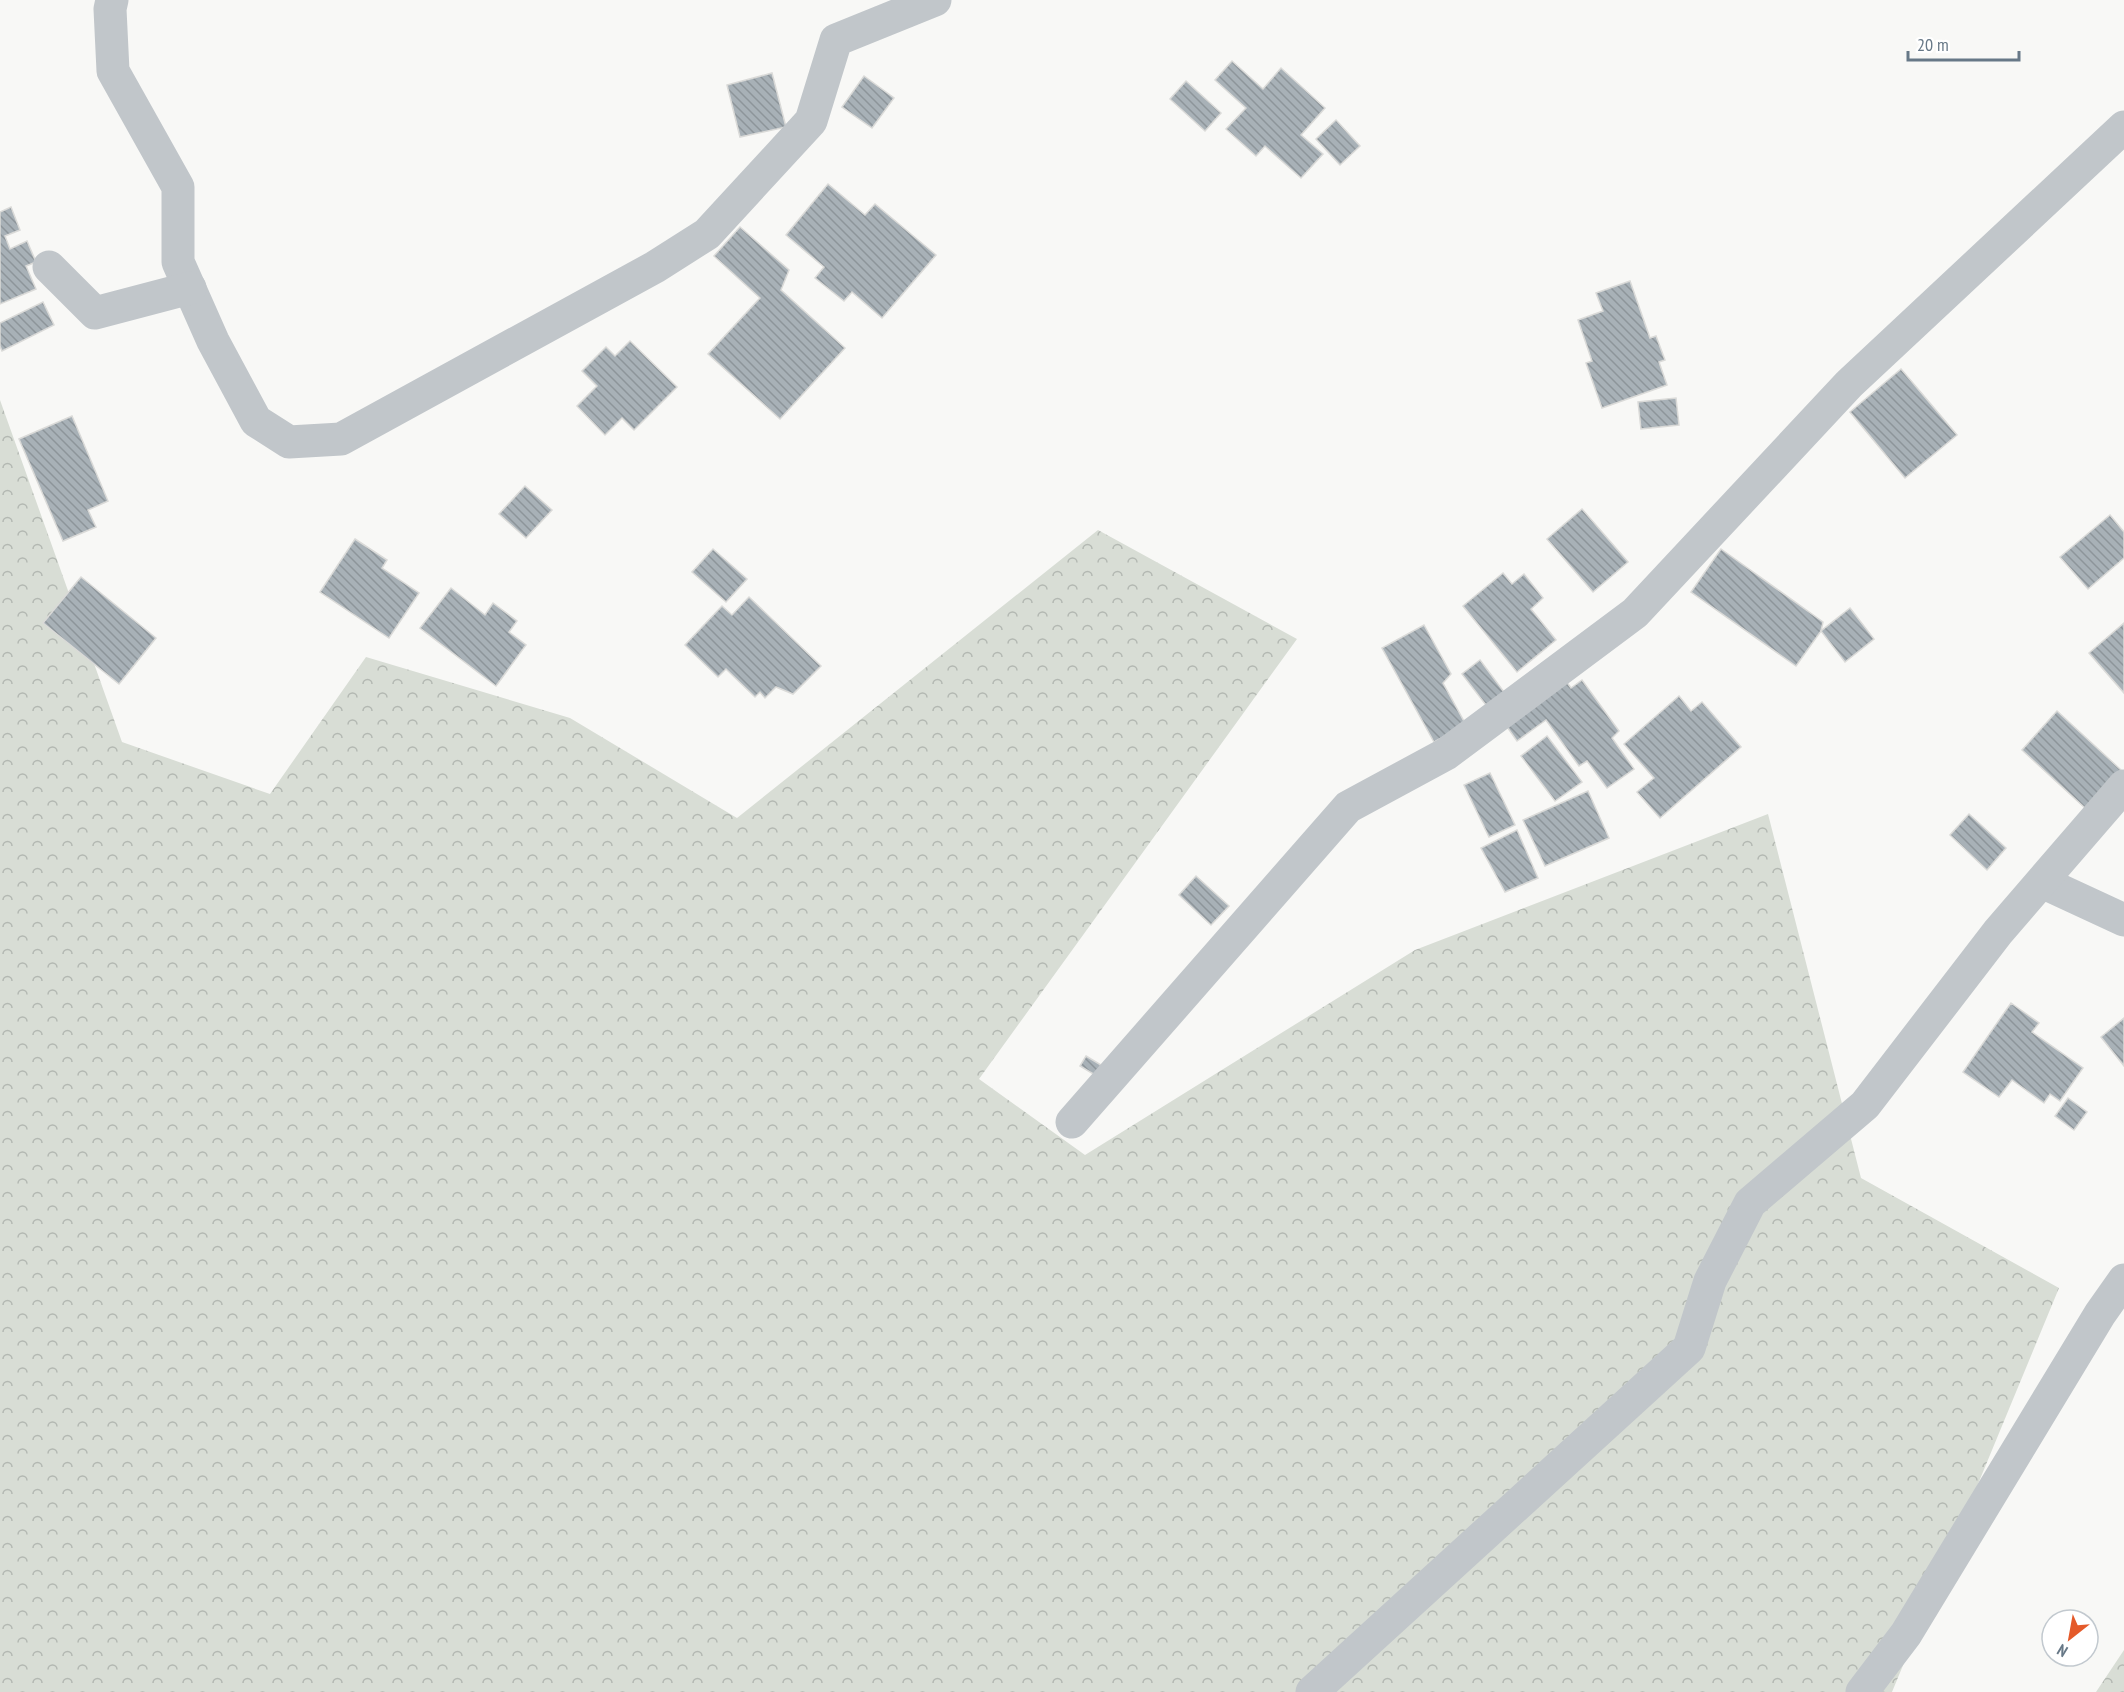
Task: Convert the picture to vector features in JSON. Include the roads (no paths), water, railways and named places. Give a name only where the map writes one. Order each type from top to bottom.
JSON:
[{"type":"street","points":[[112,0],[110,9],[113,71],[178,187],[178,262],[213,341],[256,421],[289,442],[341,439],[654,267],[708,234],[811,121],[836,40],[934,0]]},
{"type":"street","points":[[1071,1122],[1348,807],[1446,754],[1635,613],[1849,384],[2124,127]]},
{"type":"street","points":[[49,267],[95,313],[190,288]]},
{"type":"street","points":[[1312,1692],[1689,1348],[1710,1281],[1750,1203],[1865,1105],[1998,932],[2124,786]]},
{"type":"street","points":[[2042,882],[2124,920]]},
{"type":"street","points":[[1862,1692],[1906,1634],[2100,1314],[2124,1280]]}]
